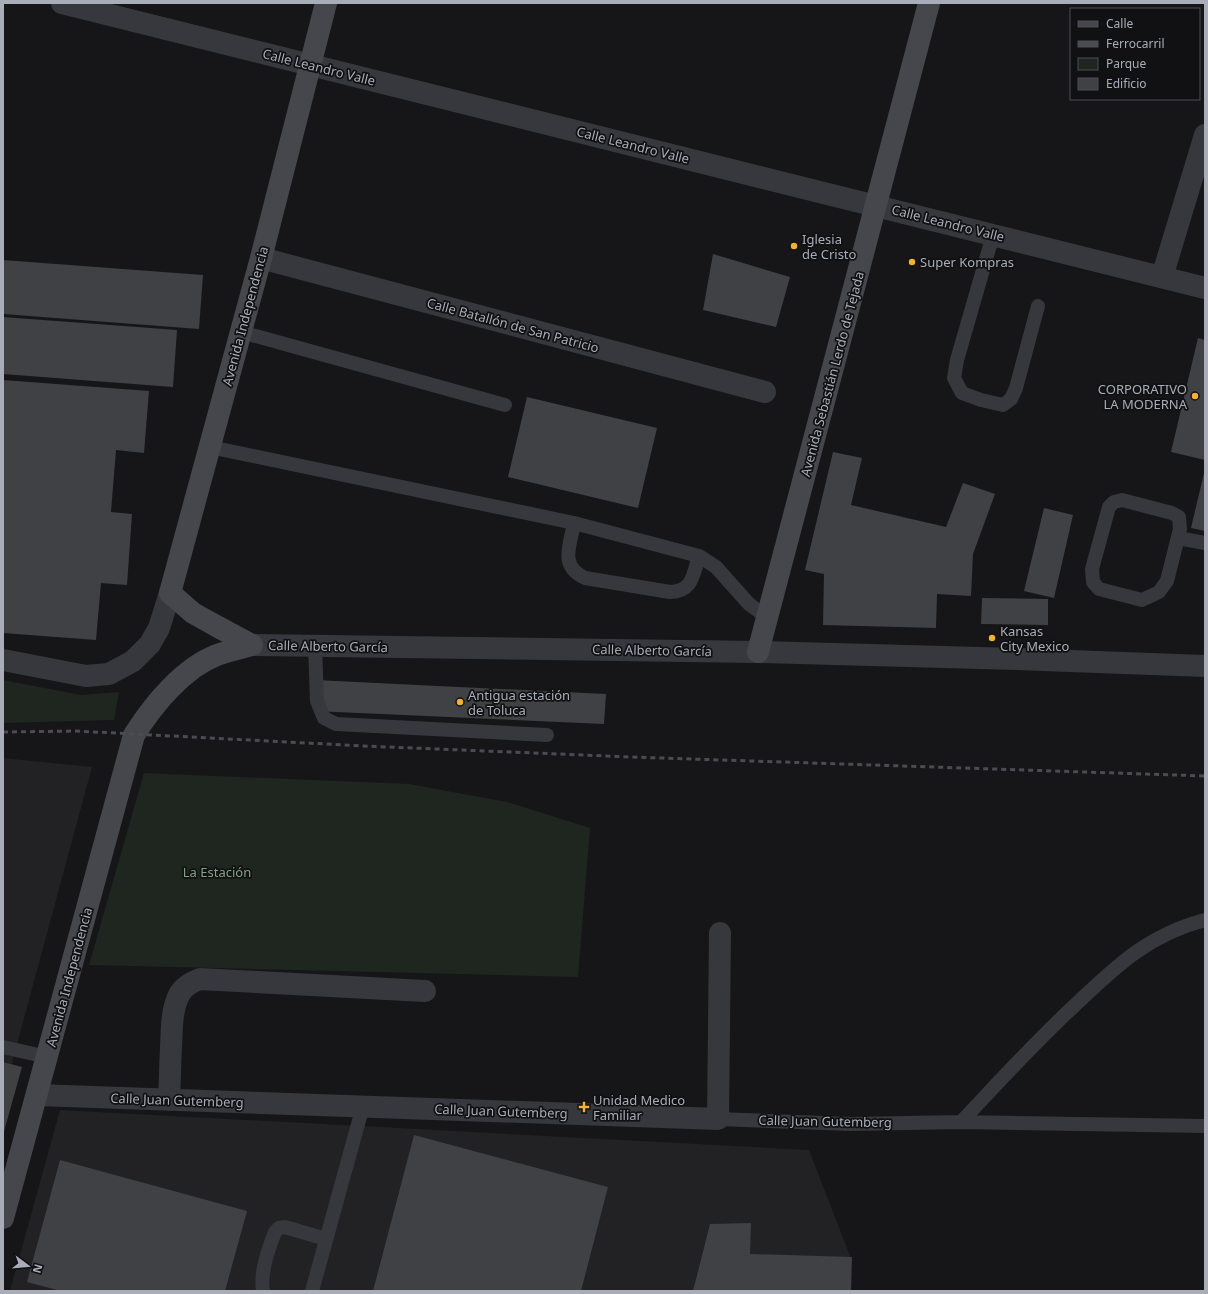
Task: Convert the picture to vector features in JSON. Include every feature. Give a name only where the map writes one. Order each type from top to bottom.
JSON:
[{"type":"main road","name":"Avenida Independencia","points":[[170,594],[261,258],[326,3]]},
{"type":"main road","name":"Avenida Sebastián Lerdo de Tejada","points":[[758,652],[929,3]]},
{"type":"main road","points":[[170,594],[194,613],[252,645]]},
{"type":"main road","name":"Calle Alberto García","points":[[134,735],[164,693],[192,669],[216,655],[252,645]]},
{"type":"main road","name":"Avenida Independencia","points":[[3,1218],[134,735]]},
{"type":"street","name":"Calle Leandro Valle","points":[[62,3],[1205,288]]},
{"type":"street","points":[[1162,277],[1205,135]]},
{"type":"street","name":"Calle Batallón de San Patricio","points":[[261,258],[766,392]]},
{"type":"street","name":"Avenida Independencia","points":[[3,660],[86,676],[109,674],[133,662],[150,644],[159,628],[170,594]]},
{"type":"street","name":"Calle Alberto García","points":[[252,645],[758,652],[1205,666]]},
{"type":"street","points":[[718,1119],[720,933]]},
{"type":"street","points":[[169,1100],[174,1007],[179,994],[186,986],[200,979],[425,991]]},
{"type":"street","name":"Calle Juan Gutemberg","points":[[37,1095],[718,1119]]},
{"type":"lane","points":[[993,235],[957,360],[954,378],[962,393],[981,400],[1003,405],[1011,399],[1016,388],[1038,306]]},
{"type":"lane","points":[[241,332],[505,405]]},
{"type":"lane","points":[[210,447],[574,523],[699,556],[716,567],[749,604],[767,617]]},
{"type":"lane","points":[[1122,500],[1172,513],[1179,517],[1180,529],[1178,538],[1167,581],[1159,592],[1142,600],[1099,589],[1093,582],[1092,569],[1109,507],[1114,502],[1122,500]]},
{"type":"lane","points":[[574,523],[568,559],[570,567],[577,574],[585,578],[678,592],[685,589],[689,585],[699,556]]},
{"type":"lane","points":[[1178,538],[1205,543]]},
{"type":"lane","points":[[315,646],[317,700],[324,718],[336,724],[547,735]]},
{"type":"lane","points":[[962,1122],[1039,1039],[1128,957],[1161,936],[1190,924],[1205,920]]},
{"type":"lane","points":[[3,1047],[47,1057]]},
{"type":"lane","points":[[312,1291],[363,1106]]},
{"type":"lane","name":"Calle Juan Gutemberg","points":[[718,1119],[851,1124],[962,1122],[1205,1126]]},
{"type":"lane","points":[[263,1291],[263,1273],[275,1232],[279,1228],[284,1227],[326,1239]]},
{"type":"shaded area","points":[[3,758],[92,767],[3,1096]]},
{"type":"shaded area","points":[[60,1110],[809,1150],[850,1256],[849,1291],[10,1291]]},
{"type":"green space","points":[[3,680],[81,695],[119,692],[114,720],[3,723]]},
{"type":"green space","name":"La Estación","points":[[144,773],[409,784],[507,802],[590,828],[578,977],[89,965]]},
{"type":"building","points":[[713,254],[790,277],[776,327],[703,310]]},
{"type":"building","points":[[3,260],[203,275],[199,329],[3,314]]},
{"type":"building","points":[[3,317],[177,330],[173,387],[3,374]]},
{"type":"building","name":"CORPORATIVO LA MODERNA","points":[[1198,338],[1205,340],[1205,460],[1171,452]]},
{"type":"building","points":[[3,380],[149,391],[144,453],[116,450],[111,512],[132,514],[127,585],[101,583],[96,640],[3,633]]},
{"type":"building","points":[[527,397],[657,428],[638,508],[508,477]]},
{"type":"building","points":[[833,452],[862,458],[851,505],[946,527],[963,483],[995,494],[973,554],[971,596],[937,594],[936,628],[823,625],[824,574],[805,570]]},
{"type":"building","points":[[1205,473],[1205,531],[1191,528]]},
{"type":"building","points":[[1044,508],[1073,515],[1054,598],[1024,591]]},
{"type":"building","points":[[982,598],[1048,599],[1048,625],[981,624]]},
{"type":"building","name":"Antigua estación de Toluca","points":[[315,680],[606,694],[604,724],[314,711]]},
{"type":"building","points":[[3,1062],[22,1067],[3,1135]]},
{"type":"building","points":[[414,1135],[608,1187],[581,1291],[373,1291]]},
{"type":"building","points":[[60,1160],[247,1211],[225,1291],[61,1291],[27,1282]]},
{"type":"building","points":[[751,1223],[750,1254],[852,1257],[851,1291],[693,1291],[710,1224]]},
{"type":"railway","points":[[3,732],[76,731],[364,746],[631,757],[1205,776]]},
{"type":"place","name":"Iglesia de Cristo","points":[[794,246]]},
{"type":"place","name":"Super Kompras","points":[[912,262]]},
{"type":"place","name":"CORPORATIVO LA MODERNA","points":[[1195,396]]},
{"type":"place","name":"Kansas City Mexico","points":[[992,638]]},
{"type":"place","name":"Antigua estación de Toluca","points":[[460,702]]},
{"type":"place","name":"Unidad Medico Familiar","points":[[584,1107]]}]
